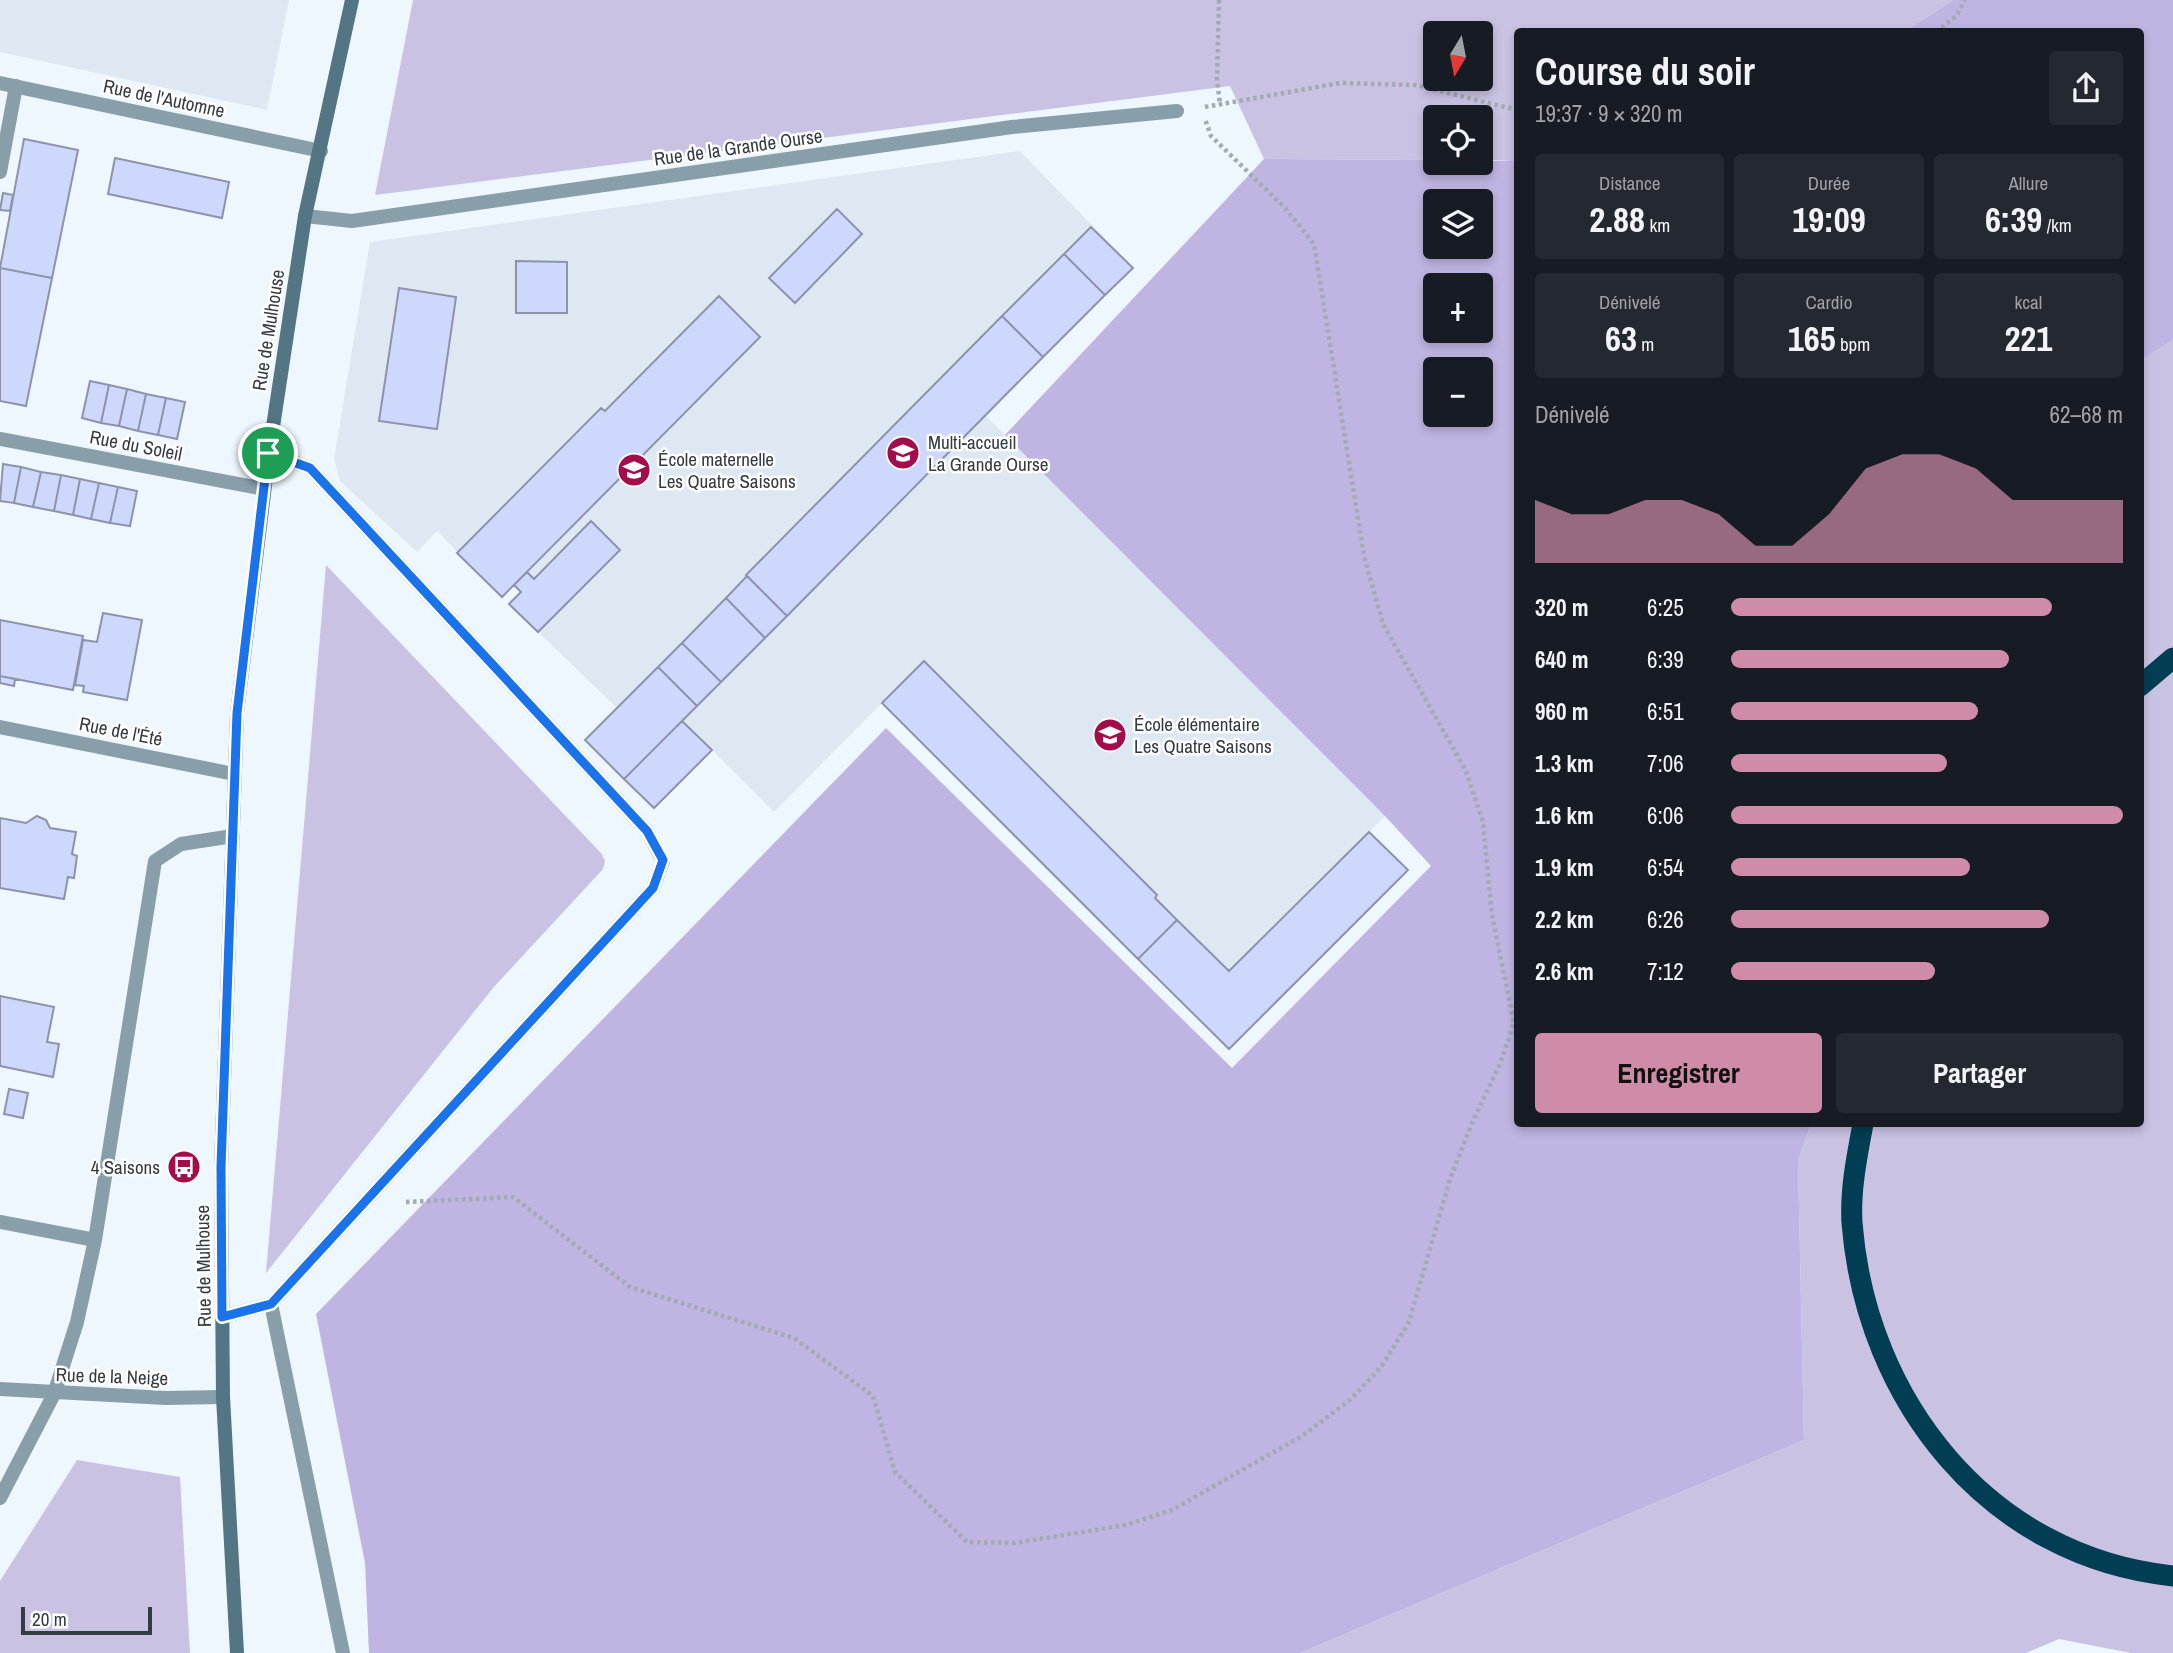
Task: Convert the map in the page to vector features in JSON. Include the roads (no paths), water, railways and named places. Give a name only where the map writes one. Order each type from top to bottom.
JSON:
[{"type":"highway","points":[[2144,683],[2173,658]]},
{"type":"highway","points":[[1862,1127],[1854,1174],[1852,1221],[1859,1277],[1872,1329],[1889,1371],[1911,1409],[1938,1447],[1973,1485],[2017,1520],[2056,1545],[2102,1563],[2173,1576]]},
{"type":"main road","name":"Rue de Mulhouse","points":[[237,1653],[223,1397],[221,1167],[237,713],[268,453],[305,216],[352,0]]},
{"type":"street","name":"Rue de l'Automne","points":[[0,83],[321,151]]},
{"type":"street","points":[[0,172],[16,86]]},
{"type":"street","name":"Rue de la Grande Ourse","points":[[305,216],[352,221],[1012,127],[1177,111]]},
{"type":"street","name":"Rue du Soleil","points":[[0,439],[264,489]]},
{"type":"street","points":[[222,1317],[271,1304],[653,888],[663,860],[647,831],[310,468],[268,453]]},
{"type":"street","name":"Rue de l'Été","points":[[0,727],[234,774]]},
{"type":"street","points":[[0,1499],[54,1394],[77,1322],[95,1240],[155,861],[181,844],[233,836]]},
{"type":"street","points":[[0,1222],[95,1240]]},
{"type":"street","points":[[271,1304],[343,1653]]},
{"type":"street","name":"Rue de la Neige","points":[[0,1389],[54,1394],[223,1397]]},
{"type":"place","name":"Multi-accueil La Grande Ourse","points":[[903,453]]},
{"type":"place","name":"École maternelle Les Quatre Saisons","points":[[634,470]]},
{"type":"place","name":"École élémentaire Les Quatre Saisons","points":[[1110,735]]},
{"type":"place","name":"4 Saisons","points":[[184,1167]]}]
